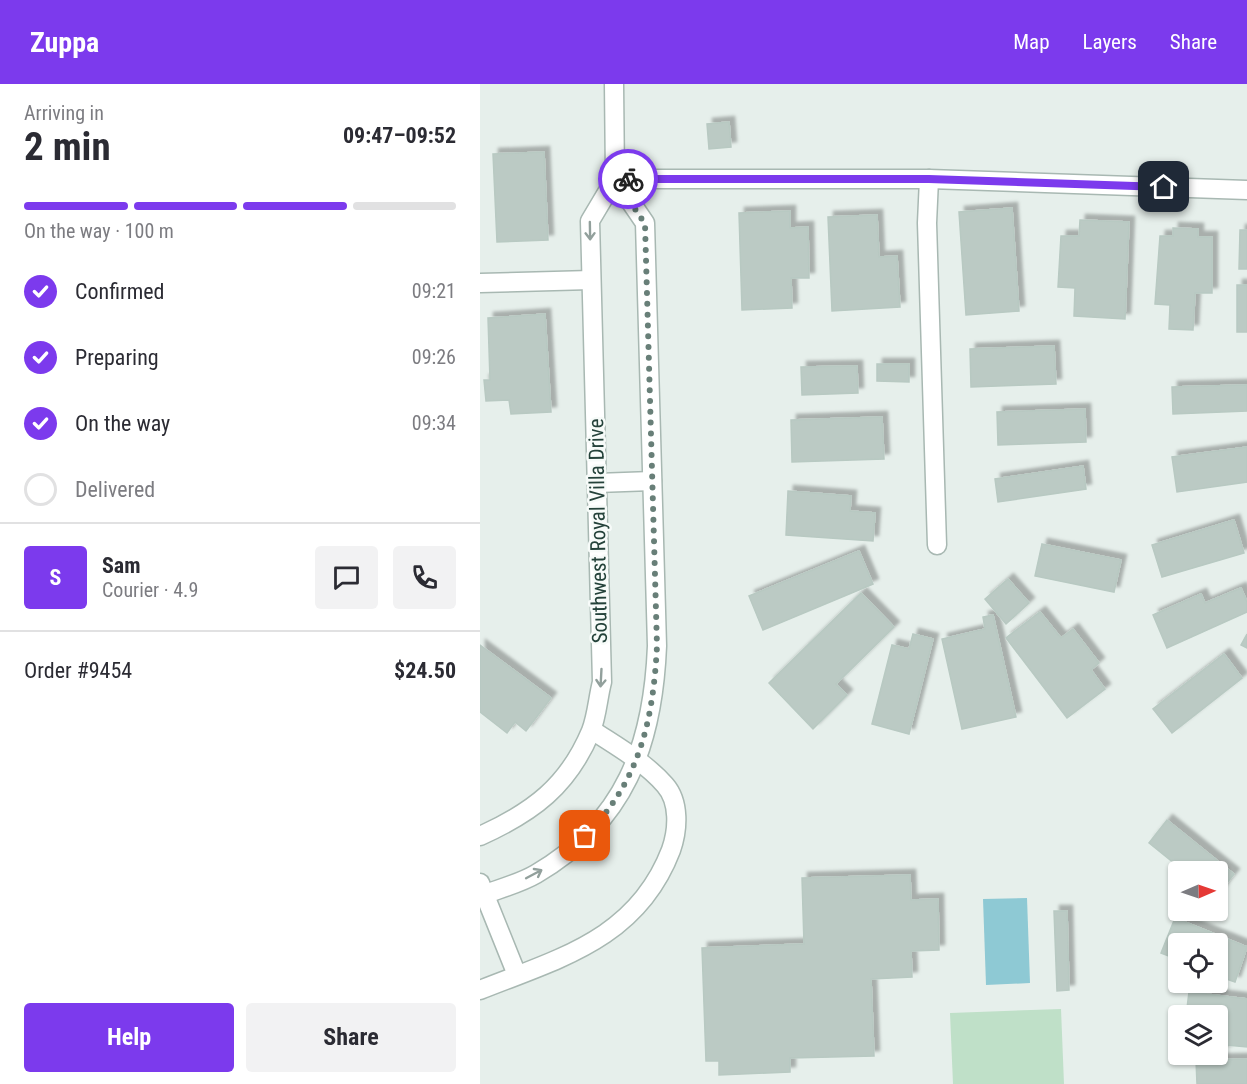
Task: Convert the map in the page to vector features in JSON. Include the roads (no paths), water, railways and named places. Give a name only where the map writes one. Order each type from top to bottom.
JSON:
[{"type":"street","points":[[517,975],[482,891],[534,876],[570,851],[600,820],[629,778],[646,735],[655,687],[657,646],[645,224],[615,179],[614,84]]},
{"type":"street","points":[[615,179],[929,179],[1247,190]]},
{"type":"street","name":"Southwest Royal Villa Drive","points":[[480,836],[507,824],[541,803],[568,774],[592,730],[602,682],[590,221],[615,179]]},
{"type":"street","points":[[929,179],[927,223],[937,545]]},
{"type":"street","points":[[480,284],[591,280]]},
{"type":"street","points":[[597,483],[652,481]]},
{"type":"street","points":[[480,990],[567,954],[613,930],[644,899],[664,869],[676,835],[675,805],[666,786],[636,760],[592,730]]},
{"type":"water","points":[[1027,898],[1030,983],[986,985],[983,899]]}]
